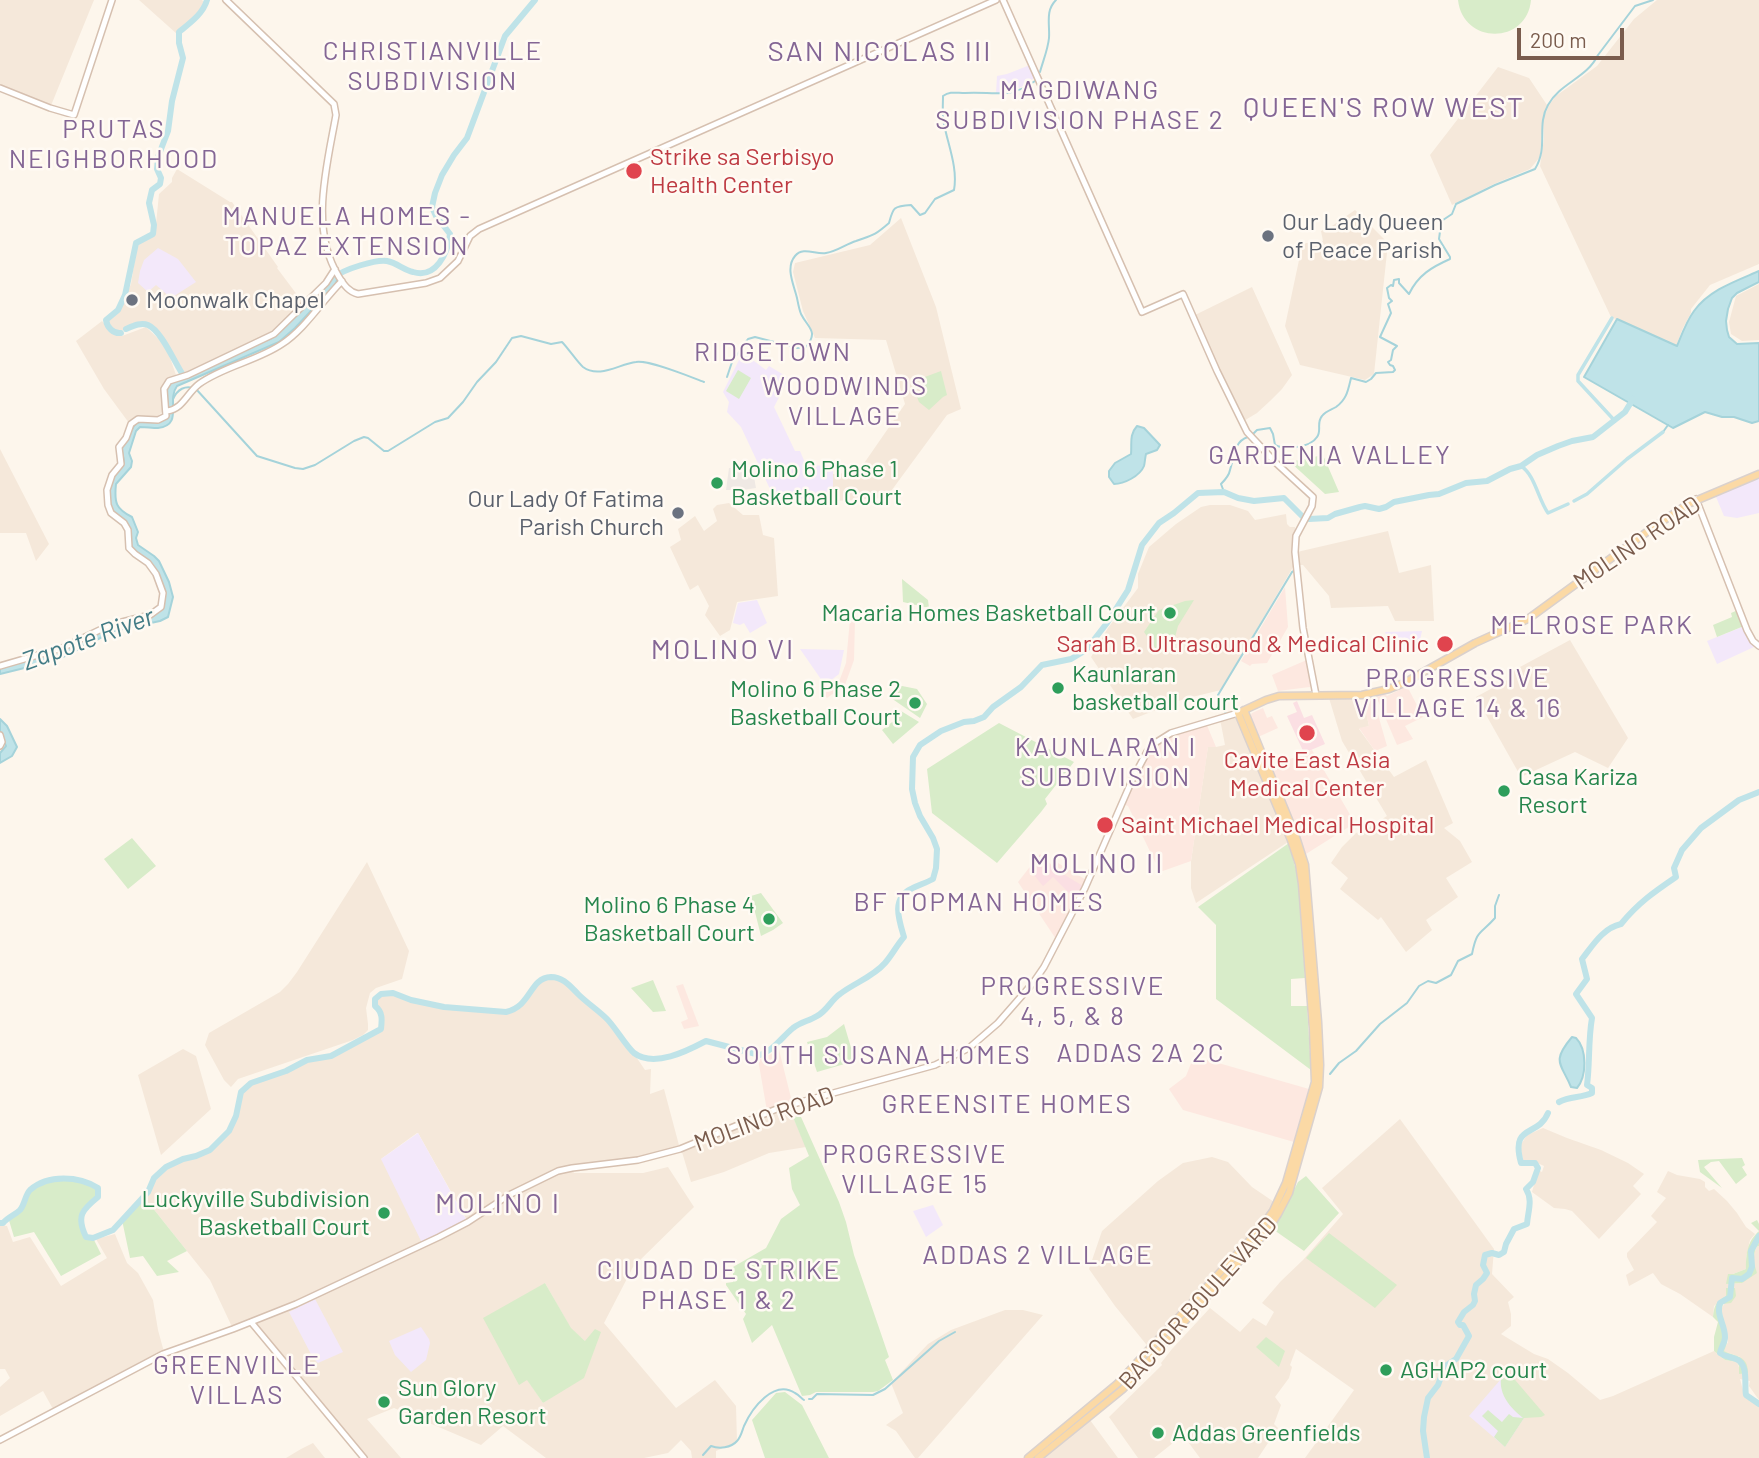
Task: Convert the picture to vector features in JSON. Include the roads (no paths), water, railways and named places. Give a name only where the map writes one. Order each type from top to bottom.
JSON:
[{"type":"main road","points":[[0,88],[74,115],[112,0]]},
{"type":"main road","points":[[226,0],[334,104],[335,115],[322,213],[326,241],[338,275],[350,292],[358,294],[433,281],[452,267],[470,236],[479,229],[996,0]]},
{"type":"main road","points":[[1003,0],[1142,312],[1182,294],[1251,437],[1311,495],[1314,503],[1296,537],[1295,552],[1303,628],[1316,695]]},
{"type":"main road","points":[[170,411],[165,387],[169,381],[274,334],[326,283],[338,275]]},
{"type":"main road","points":[[0,666],[62,649],[106,626],[150,615],[161,607],[163,593],[156,574],[148,563],[130,548],[128,530],[124,523],[111,513],[108,505],[107,490],[112,475],[121,464],[119,447],[131,424],[138,419],[163,419],[170,411],[179,407],[195,387],[285,343],[338,275]]},
{"type":"main road","name":"MOLINO ROAD","points":[[0,1440],[163,1354],[251,1322],[439,1237],[509,1195],[558,1171],[638,1160],[680,1149],[779,1108],[935,1065],[969,1048],[998,1023],[1044,967],[1088,881],[1139,766],[1155,743],[1171,733],[1241,711],[1266,699],[1279,696],[1362,695],[1404,683],[1475,643],[1528,619],[1696,499],[1759,474]]},
{"type":"main road","points":[[1696,499],[1747,630],[1759,646]]},
{"type":"main road","name":"BACOOR BOULEVARD","points":[[1038,1458],[1123,1389],[1268,1230],[1289,1193],[1315,1106],[1315,1050],[1299,854],[1241,711]]},
{"type":"main road","points":[[0,735],[0,746]]},
{"type":"main road","name":"BACOOR BOULEVARD","points":[[1028,1458],[1117,1384],[1263,1226],[1286,1183],[1317,1082]]},
{"type":"main road","points":[[251,1322],[364,1458]]},
{"type":"water","points":[[1759,271],[1759,282],[1732,298],[1726,321],[1729,337],[1737,344],[1759,343],[1759,421],[1752,423],[1705,412],[1673,428],[1584,377],[1617,319],[1677,346],[1689,319],[1707,297]]},
{"type":"water","points":[[334,275],[337,280],[335,285],[279,342],[177,386],[170,422],[158,428],[140,427],[136,431],[129,453],[131,467],[116,484],[115,496],[119,508],[132,517],[138,532],[138,545],[159,561],[169,582],[173,597],[168,617],[114,631],[57,660],[0,674],[0,668],[53,653],[97,631],[152,616],[161,610],[163,597],[156,571],[129,544],[129,533],[115,515],[108,499],[111,482],[124,462],[121,446],[136,423],[168,415],[168,383],[272,338]]},
{"type":"water","points":[[1137,426],[1144,428],[1160,445],[1157,450],[1146,454],[1144,466],[1139,473],[1127,481],[1114,484],[1109,477],[1109,471],[1115,463],[1131,454],[1132,436]]},
{"type":"water","points":[[0,719],[7,726],[17,747],[12,756],[0,763],[0,753],[6,746],[0,731]]},
{"type":"water","points":[[1572,1037],[1580,1043],[1584,1055],[1583,1077],[1577,1088],[1571,1087],[1560,1062],[1562,1052]]},
{"type":"waterway","points":[[121,333],[111,330],[106,320],[118,310],[125,295],[136,243],[153,234],[154,225],[149,203],[152,190],[160,184],[158,157],[168,131],[172,101],[183,58],[179,32],[192,22],[207,0]]},
{"type":"waterway","name":"Zapote River","points":[[335,277],[353,268],[376,262],[387,261],[421,273],[428,272],[439,263],[447,249],[450,234],[432,207],[435,193],[442,175],[467,138],[505,36],[535,0]]},
{"type":"waterway","points":[[1040,72],[1048,42],[1049,13],[1056,0]]},
{"type":"waterway","points":[[1253,434],[1257,430],[1270,428],[1275,445],[1279,447],[1291,448],[1309,444],[1318,435],[1322,416],[1340,404],[1345,397],[1351,378],[1366,382],[1376,373],[1395,370],[1388,362],[1397,346],[1380,337],[1391,313],[1388,304],[1392,301],[1387,288],[1393,286],[1394,280],[1399,279],[1399,283],[1409,294],[1426,272],[1450,259],[1439,239],[1441,224],[1452,214],[1456,204],[1535,169],[1541,152],[1543,121],[1553,97],[1593,63],[1635,6],[1653,0]]},
{"type":"waterway","points":[[745,343],[755,337],[797,348],[806,347],[810,342],[812,333],[801,314],[791,277],[792,261],[798,253],[834,251],[880,230],[889,223],[897,207],[911,205],[920,215],[925,213],[935,199],[954,190],[955,173],[943,121],[943,96],[948,93],[1009,93],[1035,81]]},
{"type":"waterway","points":[[1612,318],[1578,375],[1578,381],[1615,421]]},
{"type":"waterway","points":[[126,329],[143,324],[153,329],[185,378]]},
{"type":"waterway","points":[[173,399],[182,389],[196,389],[257,456],[303,469],[364,437],[388,451],[435,422],[448,418],[496,362],[512,338],[521,336],[551,344],[562,342],[583,367],[596,372],[642,362],[704,382]]},
{"type":"waterway","points":[[727,377],[732,362],[741,349]]},
{"type":"waterway","points":[[0,1223],[20,1210],[28,1192],[37,1185],[64,1178],[82,1181],[98,1188],[98,1197],[82,1214],[81,1224],[86,1237],[93,1238],[113,1230],[148,1192],[154,1178],[166,1167],[210,1150],[229,1131],[236,1116],[241,1092],[251,1083],[286,1071],[307,1060],[331,1056],[381,1029],[381,1014],[375,1006],[375,999],[381,994],[393,993],[444,1007],[506,1012],[521,1004],[538,982],[555,977],[566,982],[604,1016],[631,1050],[642,1057],[651,1059],[670,1056],[706,1041],[760,1055],[765,1053],[793,1028],[820,1014],[840,994],[880,968],[904,937],[898,910],[901,898],[911,889],[933,879],[936,868],[937,849],[920,816],[912,789],[913,757],[920,745],[941,731],[984,717],[1021,687],[1042,665],[1071,659],[1086,650],[1128,590],[1142,545],[1159,523],[1198,493],[1224,492],[1254,501],[1284,498],[1303,517],[1309,519],[1328,518],[1365,506],[1379,509],[1394,502],[1439,494],[1466,483],[1487,481],[1558,446],[1593,437],[1625,412],[1633,399]]},
{"type":"waterway","points":[[1663,432],[1668,425]]},
{"type":"waterway","points":[[1574,501],[1587,494],[1663,432]]},
{"type":"waterway","points":[[1224,492],[1221,484],[1229,474],[1235,450],[1240,442],[1248,437]]},
{"type":"waterway","points":[[1521,466],[1530,475],[1548,513],[1568,504]]},
{"type":"waterway","points":[[1226,714],[1218,695],[1294,571]]},
{"type":"waterway","points":[[1559,1102],[1592,1093],[1592,1088],[1587,1085],[1592,1018],[1576,994],[1587,979],[1582,959],[1604,933],[1621,924],[1647,898],[1676,877],[1674,868],[1682,850],[1701,828],[1739,800],[1759,792]]},
{"type":"waterway","points":[[1330,1074],[1339,1063],[1356,1051],[1380,1024],[1407,1003],[1419,986],[1428,981],[1436,983],[1451,975],[1458,961],[1472,954],[1478,936],[1495,918],[1499,895]]},
{"type":"waterway","points":[[1427,1458],[1423,1431],[1428,1398],[1438,1385],[1441,1369],[1456,1359],[1469,1336],[1458,1322],[1464,1312],[1473,1305],[1476,1285],[1487,1273],[1483,1265],[1485,1255],[1499,1255],[1504,1252],[1514,1229],[1527,1224],[1530,1201],[1526,1189],[1533,1182],[1538,1168],[1535,1163],[1521,1163],[1519,1142],[1522,1136],[1544,1121],[1548,1113]]},
{"type":"waterway","points":[[1759,1236],[1751,1251],[1752,1267],[1749,1274],[1742,1279],[1732,1278],[1730,1297],[1720,1303],[1719,1308],[1725,1337],[1720,1353],[1743,1365],[1746,1395],[1759,1404]]},
{"type":"waterway","points":[[809,1399],[817,1394],[873,1395],[885,1389],[939,1341],[955,1332]]},
{"type":"waterway","points":[[703,1455],[711,1446],[725,1447],[740,1438],[752,1411],[772,1393],[787,1390],[804,1400]]},
{"type":"place","name":"Strike sa Serbisyo Health Center","points":[[634,171]]},
{"type":"place","name":"Our Lady Queen of Peace Parish","points":[[1268,236]]},
{"type":"place","name":"Moonwalk Chapel","points":[[132,300]]},
{"type":"place","name":"Molino 6 Phase 1 Basketball Court","points":[[717,483]]},
{"type":"place","name":"Our Lady Of Fatima Parish Church","points":[[678,513]]},
{"type":"place","name":"Macaria Homes Basketball Court","points":[[1170,613]]},
{"type":"place","name":"Sarah B. Ultrasound & Medical Clinic","points":[[1445,644]]},
{"type":"place","name":"Kaunlaran basketball court","points":[[1058,688]]},
{"type":"place","name":"Molino 6 Phase 2 Basketball Court","points":[[915,703]]},
{"type":"place","name":"Cavite East Asia Medical Center","points":[[1307,733]]},
{"type":"place","name":"Casa Kariza Resort","points":[[1504,791]]},
{"type":"place","name":"Saint Michael Medical Hospital","points":[[1105,825]]},
{"type":"place","name":"Molino 6 Phase 4 Basketball Court","points":[[769,919]]},
{"type":"place","name":"Luckyville Subdivision Basketball Court","points":[[384,1213]]},
{"type":"place","name":"AGHAP2 court","points":[[1386,1370]]},
{"type":"place","name":"Sun Glory Garden Resort","points":[[384,1402]]},
{"type":"place","name":"Addas Greenfields","points":[[1158,1433]]},
{"type":"district","name":"SAN NICOLAS III","points":[[880,52]]},
{"type":"district","name":"CHRISTIANVILLE SUBDIVISION","points":[[433,66]]},
{"type":"district","name":"MAGDIWANG SUBDIVISION PHASE 2","points":[[1080,105]]},
{"type":"district","name":"QUEEN'S ROW WEST","points":[[1384,108]]},
{"type":"district","name":"PRUTAS NEIGHBORHOOD","points":[[114,144]]},
{"type":"district","name":"MANUELA HOMES - TOPAZ EXTENSION","points":[[347,231]]},
{"type":"district","name":"RIDGETOWN","points":[[773,352]]},
{"type":"district","name":"WOODWINDS VILLAGE","points":[[845,401]]},
{"type":"district","name":"GARDENIA VALLEY","points":[[1330,455]]},
{"type":"district","name":"MELROSE PARK","points":[[1592,625]]},
{"type":"district","name":"MOLINO VI","points":[[723,650]]},
{"type":"district","name":"PROGRESSIVE VILLAGE 14 & 16","points":[[1458,693]]},
{"type":"district","name":"KAUNLARAN I SUBDIVISION","points":[[1106,762]]},
{"type":"district","name":"MOLINO II","points":[[1097,864]]},
{"type":"district","name":"BF TOPMAN HOMES","points":[[979,902]]},
{"type":"district","name":"PROGRESSIVE 4, 5, & 8","points":[[1073,1001]]},
{"type":"district","name":"ADDAS 2A 2C","points":[[1141,1053]]},
{"type":"district","name":"SOUTH SUSANA HOMES","points":[[879,1055]]},
{"type":"district","name":"GREENSITE HOMES","points":[[1007,1104]]},
{"type":"district","name":"PROGRESSIVE VILLAGE 15","points":[[915,1169]]},
{"type":"district","name":"MOLINO I","points":[[498,1204]]},
{"type":"district","name":"ADDAS 2 VILLAGE","points":[[1038,1255]]},
{"type":"district","name":"CIUDAD DE STRIKE PHASE 1 & 2","points":[[719,1285]]},
{"type":"district","name":"GREENVILLE VILLAS","points":[[237,1380]]}]
